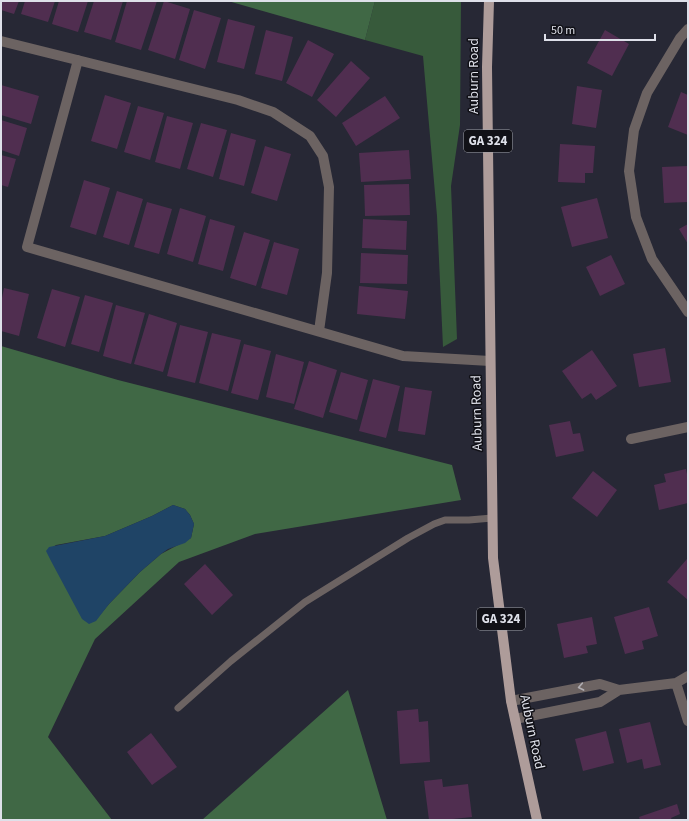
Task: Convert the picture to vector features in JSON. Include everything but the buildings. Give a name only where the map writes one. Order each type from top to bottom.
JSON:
[{"type":"main road","name":"Auburn Road","points":[[489,1],[487,75],[493,558],[511,701],[537,820]]},
{"type":"street","points":[[688,29],[680,38],[647,92],[634,130],[629,171],[636,217],[652,258],[688,312]]},
{"type":"street","points":[[1,41],[238,100],[273,112],[310,136],[323,156],[329,187],[327,273],[319,330]]},
{"type":"street","points":[[78,60],[28,247],[319,330],[403,356],[490,361]]},
{"type":"street","points":[[631,439],[688,427]]},
{"type":"street","points":[[511,701],[600,684],[619,690],[676,683],[688,676]]},
{"type":"street","points":[[676,683],[688,721]]},
{"type":"street","points":[[515,719],[600,702],[619,690]]},
{"type":"lane","points":[[178,708],[231,661],[305,602],[408,538],[434,524],[445,520],[492,518]]},
{"type":"green space","points":[[228,1],[375,1],[365,40]]},
{"type":"green space","points":[[375,1],[461,1],[460,125],[451,186],[457,339],[443,347],[437,216],[423,56],[365,40]]},
{"type":"green space","points":[[1,346],[118,380],[452,465],[461,500],[255,534],[179,562],[95,639],[48,737],[112,820],[1,820]],"holes":[[[173,505],[185,509],[190,515],[194,524],[191,538],[161,554],[140,572],[95,621],[77,608],[47,551],[56,545],[105,536],[152,516]]]},
{"type":"green space","points":[[348,690],[387,820],[202,820]]},
{"type":"water","points":[[173,505],[185,509],[190,515],[194,524],[191,538],[185,543],[168,549],[140,572],[109,604],[96,621],[89,624],[82,619],[46,551],[49,547],[105,536],[152,516]]}]
